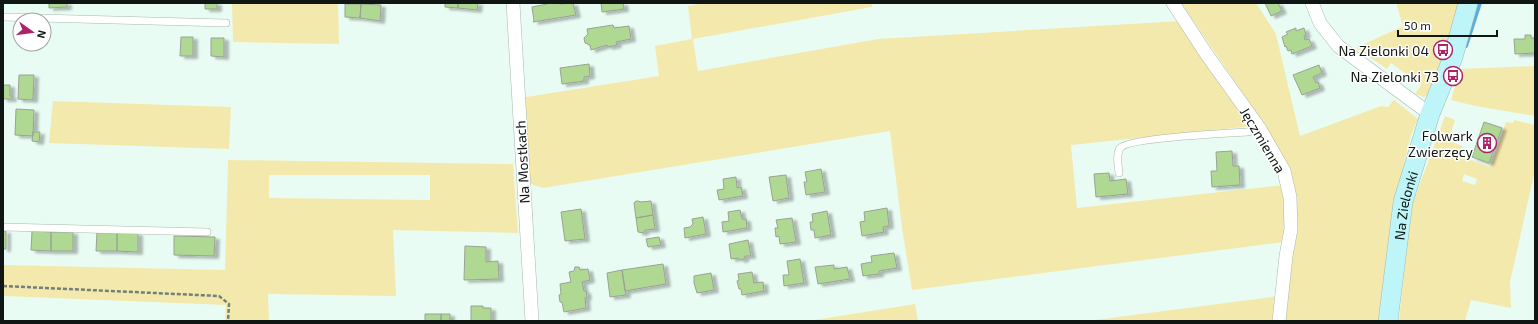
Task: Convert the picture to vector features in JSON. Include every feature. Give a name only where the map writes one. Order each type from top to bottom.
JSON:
[{"type":"street","name":"Na Mostkach","points":[[513,3],[532,321]]},
{"type":"street","name":"Jęczmienna","points":[[1173,3],[1207,55],[1260,129],[1284,171],[1290,197],[1291,229],[1278,321]]},
{"type":"street","points":[[1312,3],[1320,23],[1338,46],[1430,114]]},
{"type":"street","name":"Na Zielonki","points":[[1388,321],[1403,202],[1430,114],[1453,57],[1468,3]]},
{"type":"lane","points":[[3,17],[226,23]]},
{"type":"lane","points":[[1119,173],[1118,154],[1120,148],[1124,145],[1149,140],[1247,132],[1260,129]]},
{"type":"lane","points":[[3,227],[207,232]]},
{"type":"path","points":[[3,286],[220,296],[229,304],[228,321]]},
{"type":"shaded area","points":[[232,3],[338,3],[339,44],[233,42]]},
{"type":"shaded area","points":[[704,3],[872,3],[872,7],[693,39],[698,71],[878,39],[1180,21],[1254,126],[1071,145],[1077,208],[1284,185],[1287,198],[1284,242],[912,290],[902,228],[890,131],[543,188],[531,184],[520,98],[659,76],[655,46],[692,39],[688,6]]},
{"type":"shaded area","points":[[1181,3],[1256,3],[1276,34],[1300,136],[1381,106],[1388,107],[1394,100],[1418,119],[1411,135],[1396,197],[1380,321],[1281,321],[1294,231],[1264,124]]},
{"type":"shaded area","points":[[1396,3],[1462,3],[1440,65],[1427,95],[1424,97],[1415,94],[1421,85],[1391,63],[1387,69],[1356,48],[1403,26]]},
{"type":"shaded area","points":[[1535,66],[1535,116],[1475,106],[1451,100],[1460,69]]},
{"type":"shaded area","points":[[53,101],[231,107],[229,149],[49,143]]},
{"type":"shaded area","points":[[1445,116],[1455,120],[1448,141],[1462,146],[1460,156],[1490,167],[1506,122],[1513,123],[1514,120],[1535,125],[1535,170],[1510,282],[1511,308],[1471,300],[1465,321],[1399,321],[1411,208]],"holes":[[[1464,174],[1477,179],[1475,185],[1462,181]]]},
{"type":"shaded area","points":[[228,160],[513,164],[518,233],[393,230],[396,296],[268,294],[269,321],[225,321],[226,305],[3,296],[3,265],[225,270]],"holes":[[[269,175],[430,175],[430,200],[269,198]]]},
{"type":"shaded area","points":[[1279,296],[1275,321],[1087,321]]},
{"type":"shaded area","points":[[915,304],[918,321],[808,321]]},
{"type":"building","points":[[49,3],[67,3],[67,7],[49,8]]},
{"type":"building","points":[[205,3],[217,3],[217,9],[205,9]]},
{"type":"building","points":[[445,3],[458,3],[458,8],[445,7]]},
{"type":"building","points":[[458,3],[478,3],[477,10],[458,8]]},
{"type":"building","points":[[547,3],[573,3],[576,15],[533,22],[532,7]]},
{"type":"building","points":[[601,3],[623,3],[624,9],[602,12]]},
{"type":"building","points":[[1265,3],[1278,3],[1282,11],[1271,16]]},
{"type":"building","points":[[345,4],[361,4],[360,18],[345,17]]},
{"type":"building","points":[[361,4],[381,5],[380,21],[360,18]]},
{"type":"building","points":[[613,25],[614,28],[629,26],[631,39],[616,42],[617,45],[608,47],[607,45],[591,50],[590,45],[585,43],[584,38],[588,34],[587,29]]},
{"type":"building","points":[[1296,28],[1296,31],[1304,28],[1306,35],[1304,36],[1305,40],[1309,39],[1312,46],[1292,54],[1291,50],[1288,51],[1286,46],[1285,47],[1282,37],[1288,34],[1286,32]]},
{"type":"building","points":[[1525,35],[1531,35],[1531,38],[1535,39],[1535,53],[1515,54],[1514,39],[1525,39]]},
{"type":"building","points":[[181,37],[193,37],[193,56],[180,56]]},
{"type":"building","points":[[211,38],[224,38],[224,57],[211,56]]},
{"type":"building","points":[[589,64],[590,76],[584,77],[584,81],[562,84],[560,68]]},
{"type":"building","points":[[1319,65],[1322,73],[1313,77],[1316,83],[1318,82],[1320,88],[1302,95],[1293,75]]},
{"type":"building","points":[[19,75],[34,75],[33,100],[18,99]]},
{"type":"building","points":[[3,85],[10,85],[10,96],[12,96],[12,99],[3,99]]},
{"type":"building","points":[[16,109],[34,110],[33,136],[15,135]]},
{"type":"building","name":"Folwark Zwierzęcy","points":[[1484,122],[1502,128],[1489,163],[1472,157]]},
{"type":"building","points":[[33,132],[40,132],[39,142],[32,141]]},
{"type":"building","points":[[1232,151],[1233,166],[1239,166],[1240,185],[1212,187],[1211,171],[1217,171],[1216,152]]},
{"type":"building","points":[[821,169],[825,192],[806,195],[804,182],[807,182],[805,172]]},
{"type":"building","points":[[1109,173],[1110,181],[1126,179],[1128,194],[1096,197],[1094,174]]},
{"type":"building","points":[[786,175],[789,198],[773,201],[769,177]]},
{"type":"building","points":[[736,177],[737,188],[741,187],[743,196],[719,200],[717,190],[724,189],[723,179]]},
{"type":"building","points":[[636,201],[651,201],[653,215],[636,218],[634,203]]},
{"type":"building","points":[[887,208],[889,226],[883,227],[884,232],[862,236],[860,222],[865,221],[864,212]]},
{"type":"building","points":[[581,209],[585,239],[565,241],[561,212]]},
{"type":"building","points":[[740,210],[742,219],[746,219],[747,228],[723,232],[722,222],[729,221],[728,212]]},
{"type":"building","points":[[827,211],[831,235],[815,238],[814,230],[811,230],[810,222],[813,222],[812,214]]},
{"type":"building","points":[[653,215],[655,229],[645,230],[643,233],[638,232],[636,218]]},
{"type":"building","points":[[703,217],[706,234],[685,238],[684,228],[690,227],[693,224],[692,219]]},
{"type":"building","points":[[792,218],[796,242],[780,244],[779,236],[776,237],[775,228],[778,228],[776,220]]},
{"type":"building","points":[[3,231],[6,231],[6,249],[3,249]]},
{"type":"building","points":[[32,231],[51,232],[51,251],[31,250]]},
{"type":"building","points":[[51,232],[73,232],[73,251],[51,251]]},
{"type":"building","points":[[97,232],[117,233],[117,251],[96,251]]},
{"type":"building","points":[[117,233],[138,233],[138,252],[117,251]]},
{"type":"building","points":[[174,236],[215,237],[214,256],[174,255]]},
{"type":"building","points":[[659,237],[661,245],[648,247],[646,239]]},
{"type":"building","points":[[748,240],[751,256],[745,256],[744,259],[741,260],[738,258],[731,259],[729,244]]},
{"type":"building","points":[[465,246],[486,247],[486,262],[498,261],[499,279],[464,280]]},
{"type":"building","points":[[894,253],[897,268],[879,271],[879,274],[863,276],[861,264],[872,262],[871,256]]},
{"type":"building","points":[[800,259],[804,283],[784,286],[783,275],[789,275],[787,261]]},
{"type":"building","points":[[663,264],[666,284],[625,291],[622,270]]},
{"type":"building","points":[[834,265],[834,269],[847,267],[850,279],[818,284],[815,267]]},
{"type":"building","points":[[575,267],[579,267],[580,270],[588,269],[590,280],[582,282],[587,297],[585,298],[586,308],[564,312],[559,295],[561,294],[560,284],[571,282],[569,272],[574,271]]},
{"type":"building","points":[[622,270],[626,295],[610,297],[607,273]]},
{"type":"building","points":[[752,272],[754,283],[763,282],[764,291],[742,295],[737,281],[739,280],[738,274]]},
{"type":"building","points":[[711,273],[714,290],[697,293],[694,283],[694,276]]},
{"type":"building","points":[[471,306],[491,308],[491,321],[471,321]]},
{"type":"building","points":[[425,314],[441,314],[441,321],[425,321]]},
{"type":"building","points":[[441,314],[450,314],[450,321],[441,321]]},
{"type":"waterway","points":[[1466,46],[1480,3]]},
{"type":"place","name":"Na Zielonki 04","points":[[1443,50]]},
{"type":"place","name":"Na Zielonki 73","points":[[1453,76]]},
{"type":"place","name":"Folwark Zwierzęcy","points":[[1487,143]]}]
